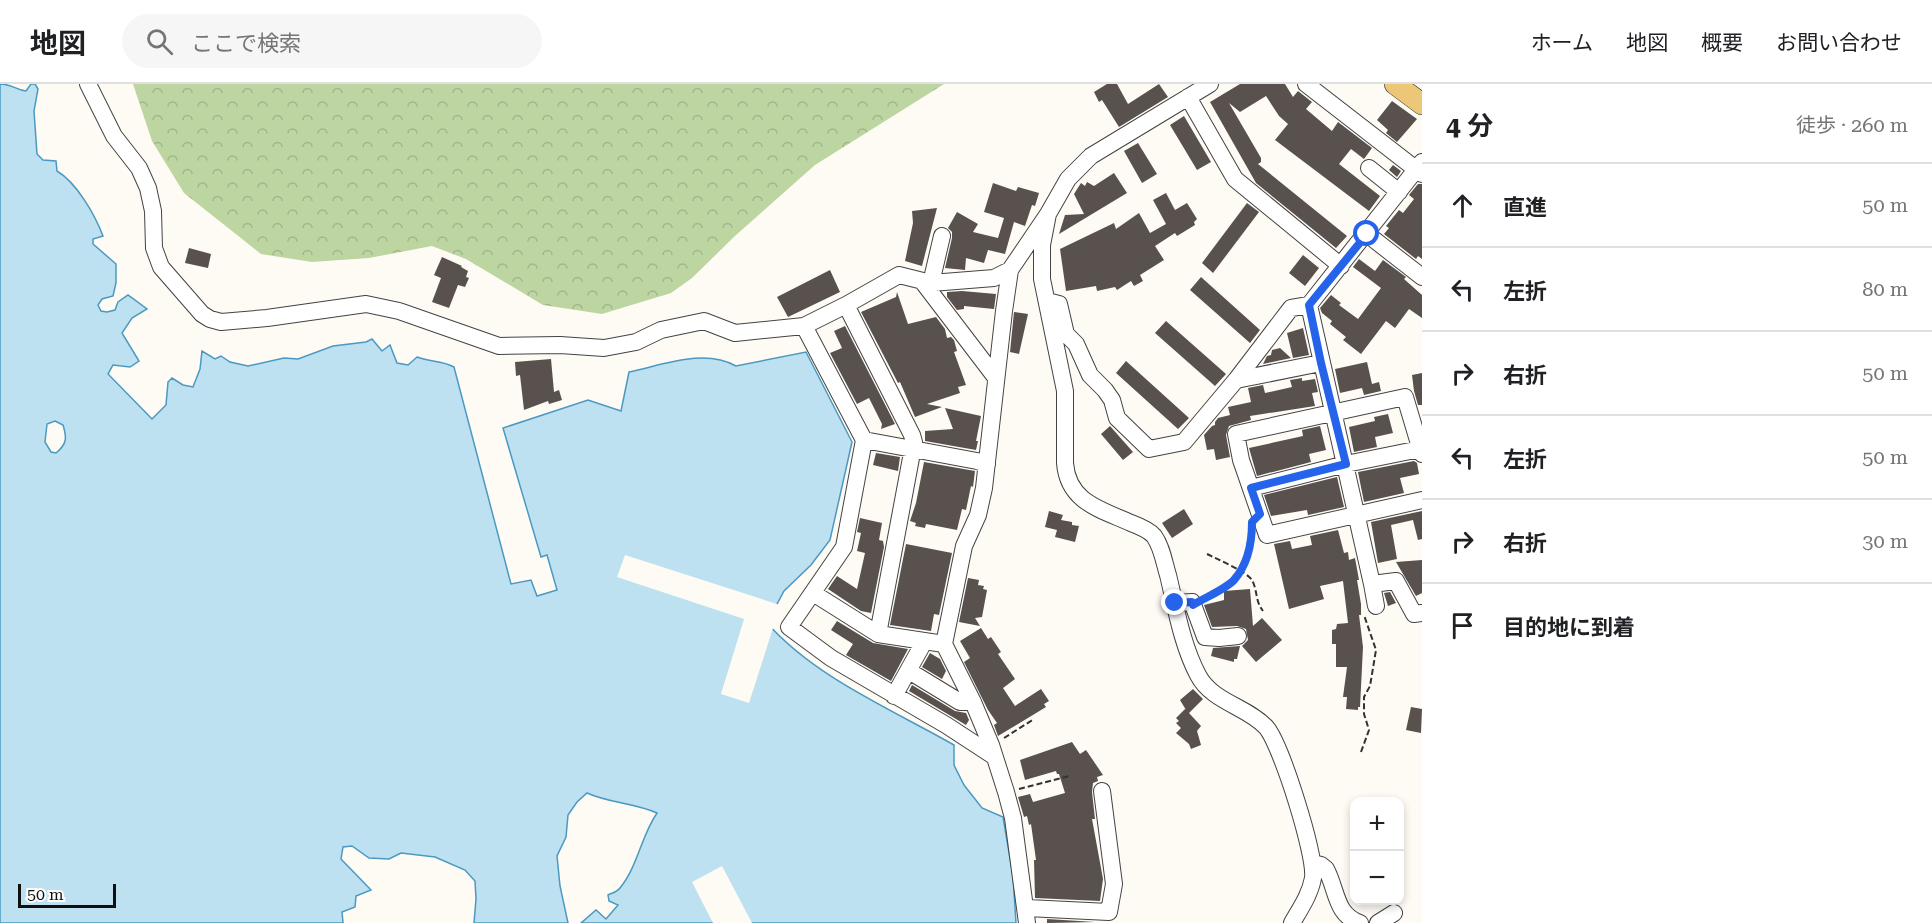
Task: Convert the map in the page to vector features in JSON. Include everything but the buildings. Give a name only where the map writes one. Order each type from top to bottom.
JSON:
[{"type":"main road","points":[[1395,84],[1422,105]]},
{"type":"street","points":[[87,84],[114,136],[140,168],[148,188],[153,211],[154,248],[161,267],[202,314],[221,322],[366,304],[399,312],[499,346],[560,345],[604,348],[627,344],[661,330],[704,321],[735,333],[804,326],[899,275],[927,282],[994,278],[1010,270]]},
{"type":"street","points":[[1102,791],[1114,884],[1108,918],[1027,916],[1013,818],[1006,792],[993,751],[973,702],[944,645],[964,546],[978,515],[984,488],[1010,270],[1048,214],[1068,179],[1091,156],[1210,84]]},
{"type":"street","points":[[1047,301],[1059,304],[1066,334],[1076,344],[1090,375],[1112,400],[1117,418],[1149,449],[1184,442],[1236,380],[1291,308],[1309,305],[1420,168],[1305,84]]},
{"type":"street","points":[[1188,97],[1235,180],[1341,266]]},
{"type":"street","points":[[1369,168],[1399,192]]},
{"type":"street","points":[[1048,214],[1043,237],[1042,279],[1065,391],[1066,474],[1070,484],[1086,502],[1141,527],[1154,536],[1163,555],[1187,649],[1199,678],[1218,697],[1254,717],[1267,729],[1275,742],[1305,826],[1313,863],[1308,895],[1292,923]]},
{"type":"street","points":[[1367,234],[1422,277]]},
{"type":"street","points":[[927,282],[942,236]]},
{"type":"street","points":[[927,282],[996,378]]},
{"type":"street","points":[[846,305],[912,435],[913,450],[878,634]]},
{"type":"street","points":[[1309,305],[1376,606]]},
{"type":"street","points":[[804,326],[864,440],[844,547],[789,627],[831,658],[993,751]]},
{"type":"street","points":[[1236,380],[1321,363]]},
{"type":"street","points":[[1251,488],[1346,464],[1421,452],[1405,397],[1236,434],[1241,459],[1267,535],[1422,500]]},
{"type":"street","points":[[864,440],[977,460],[987,464]]},
{"type":"street","points":[[1372,584],[1396,581],[1414,614],[1422,613]]},
{"type":"street","points":[[813,593],[878,634],[944,645]]},
{"type":"street","points":[[1175,603],[1192,602],[1205,638],[1238,636]]},
{"type":"street","points":[[894,696],[924,642]]},
{"type":"street","points":[[909,671],[960,702],[973,702]]},
{"type":"street","points":[[1313,863],[1326,869],[1340,908],[1345,915],[1360,923]]},
{"type":"street","points":[[1378,923],[1394,913]]},
{"type":"path","points":[[1193,605],[1234,581],[1248,557],[1252,522],[1260,514]]},
{"type":"path","points":[[1207,554],[1251,578],[1257,594],[1257,604],[1263,611]]},
{"type":"path","points":[[1361,752],[1369,730],[1364,714],[1364,697],[1370,686],[1376,650],[1364,616],[1365,611],[1376,606]]},
{"type":"path","points":[[993,751],[1034,718]]},
{"type":"path","points":[[1006,792],[1069,776]]},
{"type":"green space","points":[[133,84],[944,84],[815,165],[736,235],[692,278],[671,293],[602,314],[543,305],[466,259],[432,246],[369,258],[312,262],[261,254],[184,193],[152,141]]},
{"type":"water","points":[[0,84],[26,91],[31,84],[35,84],[38,89],[34,111],[37,154],[43,160],[56,161],[57,171],[78,191],[103,236],[93,239],[93,244],[116,264],[113,296],[102,299],[98,305],[101,311],[115,310],[118,302],[128,295],[147,309],[132,318],[122,333],[139,361],[130,367],[113,365],[108,374],[152,419],[166,405],[168,382],[172,378],[183,385],[193,387],[200,369],[202,351],[215,359],[221,356],[230,362],[248,366],[284,358],[298,359],[333,346],[366,342],[372,339],[382,351],[390,345],[397,363],[408,365],[417,357],[454,367],[511,584],[531,580],[537,596],[557,590],[547,555],[541,557],[503,428],[588,400],[621,411],[629,372],[697,358],[711,358],[736,366],[806,352],[852,442],[830,540],[811,565],[784,591],[767,623],[787,643],[831,676],[954,745],[954,765],[964,785],[982,808],[1003,817],[1013,876],[1016,923],[581,923],[596,910],[606,919],[618,905],[609,901],[608,895],[619,889],[626,879],[657,813],[587,793],[568,815],[566,837],[557,856],[560,886],[568,923],[474,923],[475,881],[465,870],[435,857],[401,853],[389,859],[369,858],[352,846],[343,847],[341,859],[371,890],[356,896],[355,907],[342,912],[343,923],[0,923]],"holes":[[[55,421],[63,425],[64,444],[56,453],[51,452],[45,442],[47,424]]]},
{"type":"pier","points":[[625,555],[780,605],[771,623],[776,629],[773,628],[749,703],[721,694],[744,619],[617,577]]},
{"type":"pier","points":[[722,866],[752,923],[713,923],[692,882]]},
{"type":"route","points":[[1175,603],[1192,602],[1193,605],[1234,581],[1248,557],[1252,522],[1260,514],[1251,488],[1346,464],[1309,305],[1367,234]]}]
